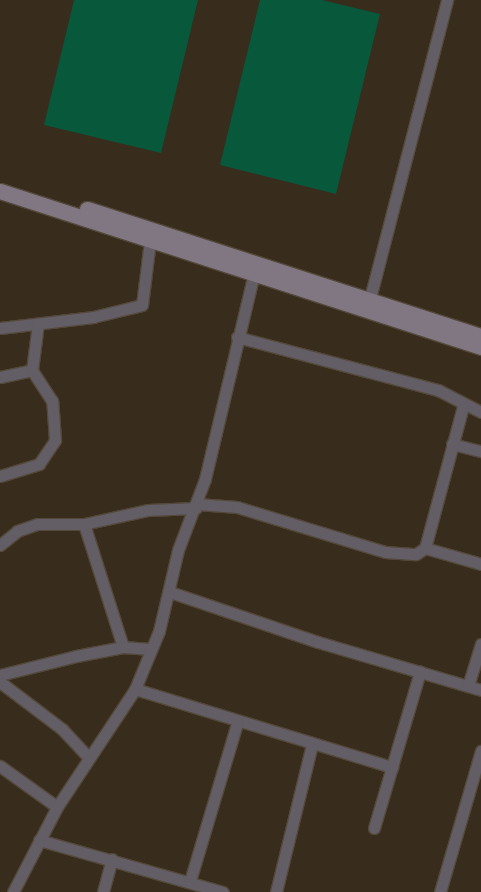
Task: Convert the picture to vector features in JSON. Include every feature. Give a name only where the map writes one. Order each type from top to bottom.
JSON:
[{"type":"street","points":[[369,302],[447,0]]},
{"type":"street","points":[[0,180],[369,302],[481,336]]},
{"type":"street","points":[[0,191],[253,277],[481,347]]},
{"type":"street","points":[[0,328],[38,324],[142,305],[150,241]]},
{"type":"street","points":[[13,892],[57,807],[88,756],[135,689],[151,649],[170,592],[178,550],[196,506],[253,277]]},
{"type":"street","points":[[0,476],[39,464],[55,440],[52,401],[32,370],[38,324]]},
{"type":"street","points":[[237,337],[438,390],[463,406],[481,412]]},
{"type":"street","points":[[0,377],[32,370]]},
{"type":"street","points":[[425,548],[463,406]]},
{"type":"street","points":[[452,444],[481,451]]},
{"type":"street","points":[[0,545],[17,531],[37,524],[84,524],[148,510],[196,506],[237,507],[385,552],[410,555],[425,548],[481,564]]},
{"type":"street","points":[[84,524],[123,648]]},
{"type":"street","points":[[170,592],[481,690]]},
{"type":"street","points":[[468,686],[481,644]]},
{"type":"street","points":[[0,675],[123,648],[151,649]]},
{"type":"street","points":[[374,828],[420,672]]},
{"type":"street","points":[[0,682],[62,730],[88,756]]},
{"type":"street","points":[[135,689],[237,723],[392,767]]},
{"type":"street","points":[[190,881],[237,723]]},
{"type":"street","points":[[276,892],[312,744]]},
{"type":"street","points":[[440,892],[481,751]]},
{"type":"street","points":[[0,766],[57,807]]},
{"type":"street","points":[[470,787],[481,791]]},
{"type":"street","points":[[39,840],[190,881],[223,892]]},
{"type":"street","points":[[103,892],[112,860]]},
{"type":"green space","points":[[74,0],[198,0],[161,153],[44,125]]},
{"type":"green space","points":[[260,0],[322,0],[380,14],[336,194],[220,165]]}]
